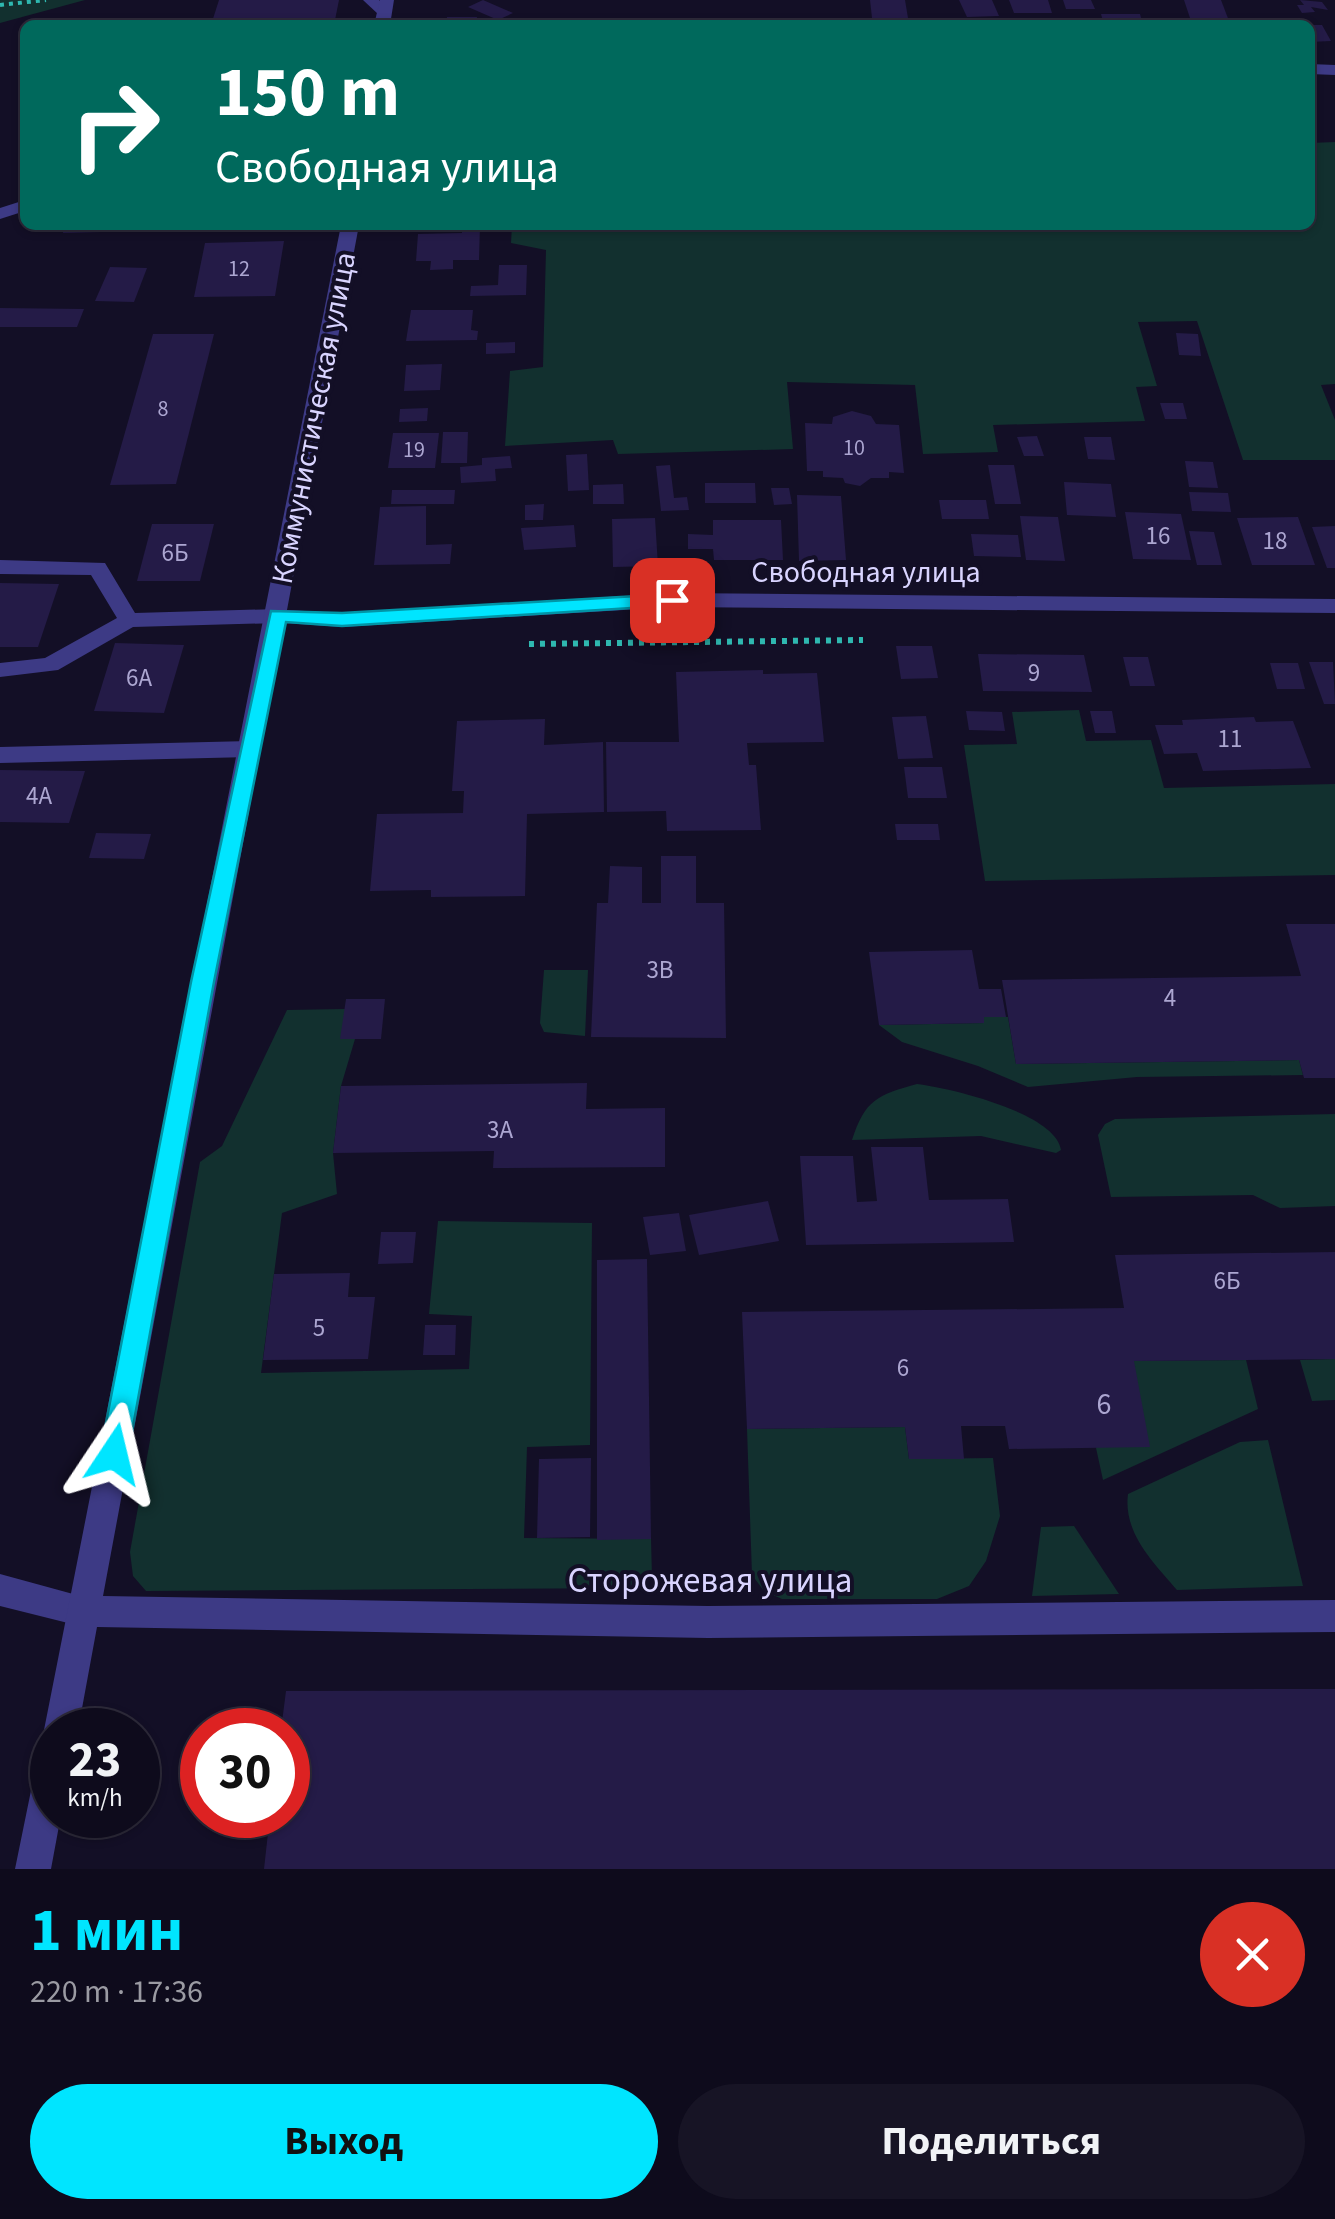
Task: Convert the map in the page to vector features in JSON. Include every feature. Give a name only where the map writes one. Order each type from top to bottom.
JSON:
[{"type":"street","points":[[370,0],[383,17]]},
{"type":"street","name":"Коммунистическая улица","points":[[65,1708],[349,230]]},
{"type":"street","points":[[0,568],[98,568],[129,620],[50,665],[0,670]]},
{"type":"street","name":"Свободная улица","points":[[129,620],[278,616],[342,620],[672,600],[1335,606]]},
{"type":"street","points":[[0,755],[250,748]]},
{"type":"street","name":"Сторожевая улица","points":[[0,1590],[84,1611],[708,1622],[1335,1616]]},
{"type":"street","points":[[33,1869],[39,1838]]},
{"type":"path","points":[[0,5],[46,0]]},
{"type":"path","points":[[526,644],[863,640]]},
{"type":"green space","points":[[0,0],[85,0],[0,23]]},
{"type":"green space","points":[[1335,142],[1335,384],[1321,385],[1335,420],[1335,460],[1243,460],[1197,321],[1138,322],[1157,386],[1136,387],[1145,421],[993,425],[998,452],[923,454],[915,385],[787,382],[793,449],[618,454],[613,440],[505,446],[510,371],[543,367],[546,250],[511,243],[512,230],[1315,230],[1315,143]]},
{"type":"green space","points":[[1079,710],[1086,741],[1151,740],[1164,788],[1335,784],[1335,875],[985,881],[964,745],[1017,744],[1012,712]]},
{"type":"green space","points":[[544,970],[588,970],[585,1036],[544,1032],[540,1023]]},
{"type":"green space","points":[[345,1009],[355,1039],[341,1086],[333,1153],[337,1194],[282,1213],[261,1373],[469,1369],[472,1316],[429,1314],[438,1221],[592,1223],[590,1445],[527,1447],[524,1538],[651,1539],[652,1577],[643,1588],[146,1591],[133,1576],[130,1552],[200,1162],[222,1146],[287,1010]]},
{"type":"green space","points":[[984,1017],[1008,1017],[1016,1064],[1299,1060],[1303,1075],[1137,1077],[1028,1087],[902,1042],[879,1025],[983,1023]]},
{"type":"green space","points":[[917,1084],[976,1097],[1022,1114],[1055,1137],[1061,1150],[1056,1153],[981,1136],[852,1140],[862,1116],[874,1101]]},
{"type":"green space","points":[[1335,1114],[1335,1206],[1280,1208],[1253,1195],[1111,1197],[1098,1135],[1105,1124],[1115,1119]]},
{"type":"green space","points":[[1335,1359],[1335,1400],[1312,1401],[1300,1360]]},
{"type":"green space","points":[[1246,1360],[1258,1409],[1103,1480],[1096,1448],[1134,1361]]},
{"type":"green space","points":[[905,1427],[909,1459],[993,1458],[1000,1516],[986,1561],[969,1586],[937,1599],[782,1599],[764,1591],[752,1575],[747,1429]]},
{"type":"green space","points":[[1268,1440],[1303,1586],[1177,1590],[1135,1534],[1128,1494],[1240,1442]]},
{"type":"green space","points":[[1074,1526],[1119,1594],[1032,1596],[1041,1527]]},
{"type":"building","points":[[219,0],[339,0],[335,20],[213,20]]},
{"type":"building","points":[[483,0],[513,13],[498,20],[468,7]]},
{"type":"building","points":[[870,0],[905,0],[908,18],[872,18]]},
{"type":"building","points":[[959,0],[992,0],[999,16],[967,17]]},
{"type":"building","points":[[1009,0],[1048,0],[1052,13],[1014,13]]},
{"type":"building","points":[[1063,0],[1091,0],[1095,9],[1066,9]]},
{"type":"building","points":[[1184,0],[1221,0],[1229,20],[1191,20]]},
{"type":"building","points":[[1300,0],[1322,2],[1328,10],[1311,7],[1315,12],[1302,13],[1297,5],[1304,5]]},
{"type":"building","points":[[1101,14],[1140,14],[1142,20],[1103,20]]},
{"type":"building","points":[[447,17],[477,17],[477,20],[447,20]]},
{"type":"building","points":[[1315,25],[1322,25],[1331,41],[1315,42]]},
{"type":"building","points":[[64,230],[103,230],[102,232],[63,233]]},
{"type":"building","points":[[480,230],[479,260],[453,260],[453,269],[430,270],[431,261],[416,261],[418,234]]},
{"type":"building","points":[[284,241],[275,296],[194,297],[205,243]]},
{"type":"building","points":[[499,265],[527,265],[526,295],[470,296],[471,286],[498,285]]},
{"type":"building","points":[[110,267],[147,268],[134,302],[95,301]]},
{"type":"building","points":[[0,308],[84,309],[77,327],[0,327]]},
{"type":"building","points":[[411,310],[473,310],[471,330],[478,331],[477,340],[406,341]]},
{"type":"building","points":[[1176,333],[1198,334],[1201,356],[1179,355]]},
{"type":"building","points":[[153,334],[214,334],[176,484],[110,485]]},
{"type":"building","points":[[515,342],[515,353],[486,354],[486,343]]},
{"type":"building","points":[[442,364],[440,390],[404,391],[406,365]]},
{"type":"building","points":[[1160,403],[1183,403],[1187,419],[1165,419]]},
{"type":"building","points":[[428,408],[427,421],[399,422],[400,409]]},
{"type":"building","points":[[852,411],[871,416],[876,424],[899,425],[904,473],[889,472],[889,478],[871,478],[860,486],[845,483],[843,478],[823,477],[823,471],[807,471],[805,423],[832,424],[833,417]]},
{"type":"building","points":[[443,432],[468,432],[467,463],[441,463]]},
{"type":"building","points":[[393,433],[439,433],[435,468],[388,468]]},
{"type":"building","points":[[1037,436],[1044,456],[1024,456],[1017,437]]},
{"type":"building","points":[[1084,437],[1111,437],[1115,460],[1088,459]]},
{"type":"building","points":[[587,454],[589,490],[568,491],[566,455]]},
{"type":"building","points":[[510,456],[512,468],[495,469],[496,481],[461,483],[460,467],[482,465],[482,458]]},
{"type":"building","points":[[1185,461],[1213,462],[1218,488],[1189,487]]},
{"type":"building","points":[[670,465],[674,498],[687,497],[689,510],[661,511],[656,466]]},
{"type":"building","points":[[988,465],[1014,465],[1021,504],[995,504]]},
{"type":"building","points":[[1064,482],[1111,484],[1116,517],[1067,515]]},
{"type":"building","points":[[705,483],[755,483],[756,503],[705,503]]},
{"type":"building","points":[[623,484],[624,504],[593,504],[593,485]]},
{"type":"building","points":[[771,488],[789,488],[792,504],[774,505]]},
{"type":"building","points":[[392,490],[455,490],[454,504],[391,504]]},
{"type":"building","points":[[1189,492],[1228,493],[1231,512],[1192,511]]},
{"type":"building","points":[[797,495],[841,496],[846,560],[799,561]]},
{"type":"building","points":[[939,500],[986,500],[989,519],[942,519]]},
{"type":"building","points":[[544,504],[543,520],[525,520],[525,505]]},
{"type":"building","points":[[426,506],[426,545],[452,544],[450,564],[374,565],[380,507]]},
{"type":"building","points":[[1125,512],[1181,514],[1191,560],[1133,559]]},
{"type":"building","points":[[1020,516],[1058,517],[1065,561],[1026,560]]},
{"type":"building","points":[[1298,517],[1315,565],[1252,565],[1237,518]]},
{"type":"building","points":[[655,518],[658,566],[613,567],[612,519]]},
{"type":"building","points":[[713,520],[781,520],[783,560],[714,560],[713,549],[688,549],[688,534],[713,535]]},
{"type":"building","points":[[152,524],[214,524],[200,581],[137,581]]},
{"type":"building","points":[[574,525],[576,547],[524,550],[521,528]]},
{"type":"building","points":[[1335,526],[1335,568],[1327,568],[1312,527]]},
{"type":"building","points":[[1189,531],[1214,532],[1222,565],[1197,565]]},
{"type":"building","points":[[971,534],[1018,535],[1021,557],[974,556]]},
{"type":"building","points":[[0,583],[59,584],[38,647],[0,647]]},
{"type":"building","points":[[115,643],[184,645],[164,713],[94,711]]},
{"type":"building","points":[[896,646],[932,646],[938,678],[901,679]]},
{"type":"building","points":[[978,654],[1084,655],[1092,692],[983,691]]},
{"type":"building","points":[[1123,657],[1148,657],[1155,686],[1130,686]]},
{"type":"building","points":[[1309,662],[1333,662],[1335,704],[1324,704]]},
{"type":"building","points":[[1270,663],[1298,663],[1305,689],[1277,689]]},
{"type":"building","points":[[763,670],[763,674],[817,673],[824,742],[747,743],[749,765],[756,765],[761,830],[667,831],[666,811],[607,812],[606,742],[679,742],[676,672]]},
{"type":"building","points":[[966,711],[1002,712],[1005,731],[969,730]]},
{"type":"building","points":[[1090,711],[1112,711],[1116,733],[1095,733]]},
{"type":"building","points":[[926,716],[933,758],[898,759],[892,717]]},
{"type":"building","points":[[1254,717],[1256,722],[1293,721],[1311,768],[1203,771],[1197,753],[1164,754],[1155,725],[1183,725],[1182,720]]},
{"type":"building","points":[[545,719],[544,745],[603,742],[604,812],[527,814],[525,896],[431,897],[431,890],[370,891],[377,814],[463,813],[464,791],[452,791],[457,721]]},
{"type":"building","points":[[904,767],[942,767],[947,798],[908,798]]},
{"type":"building","points":[[0,770],[85,771],[69,823],[0,822]]},
{"type":"building","points":[[895,824],[938,824],[940,840],[897,840]]},
{"type":"building","points":[[96,833],[151,834],[144,859],[89,858]]},
{"type":"building","points":[[661,856],[696,856],[696,903],[724,903],[726,1038],[591,1037],[597,903],[608,903],[610,866],[642,867],[642,903],[661,903]]},
{"type":"building","points":[[1286,924],[1335,924],[1335,1078],[1304,1078],[1299,1060],[1016,1064],[1002,980],[1301,976]]},
{"type":"building","points":[[972,950],[979,989],[1001,989],[1006,1017],[984,1017],[984,1023],[879,1025],[869,952]]},
{"type":"building","points":[[346,999],[385,999],[381,1039],[340,1039]]},
{"type":"building","points":[[587,1083],[586,1109],[665,1108],[665,1167],[493,1168],[494,1151],[333,1153],[341,1086]]},
{"type":"building","points":[[871,1147],[923,1147],[929,1200],[1008,1199],[1014,1242],[806,1245],[800,1156],[853,1156],[857,1202],[877,1201]]},
{"type":"building","points":[[768,1201],[779,1241],[699,1255],[689,1215]]},
{"type":"building","points":[[679,1213],[686,1251],[650,1255],[643,1217]]},
{"type":"building","points":[[381,1232],[416,1232],[413,1263],[378,1264]]},
{"type":"building","points":[[1335,1252],[1335,1359],[1134,1361],[1150,1447],[1009,1449],[1005,1426],[961,1426],[964,1459],[909,1459],[905,1427],[747,1429],[742,1312],[1124,1308],[1115,1255]]},
{"type":"building","points":[[647,1259],[651,1539],[597,1540],[597,1260]]},
{"type":"building","points":[[350,1273],[348,1297],[375,1297],[368,1359],[263,1360],[274,1274]]},
{"type":"building","points":[[425,1325],[456,1325],[455,1355],[423,1355]]},
{"type":"building","points":[[591,1458],[590,1537],[537,1538],[539,1459]]},
{"type":"building","points":[[1335,1689],[1335,1869],[264,1869],[267,1838],[310,1838],[310,1708],[284,1708],[286,1691]]},
{"type":"route","points":[[114,1454],[202,982],[278,616],[342,620],[672,600]]}]
